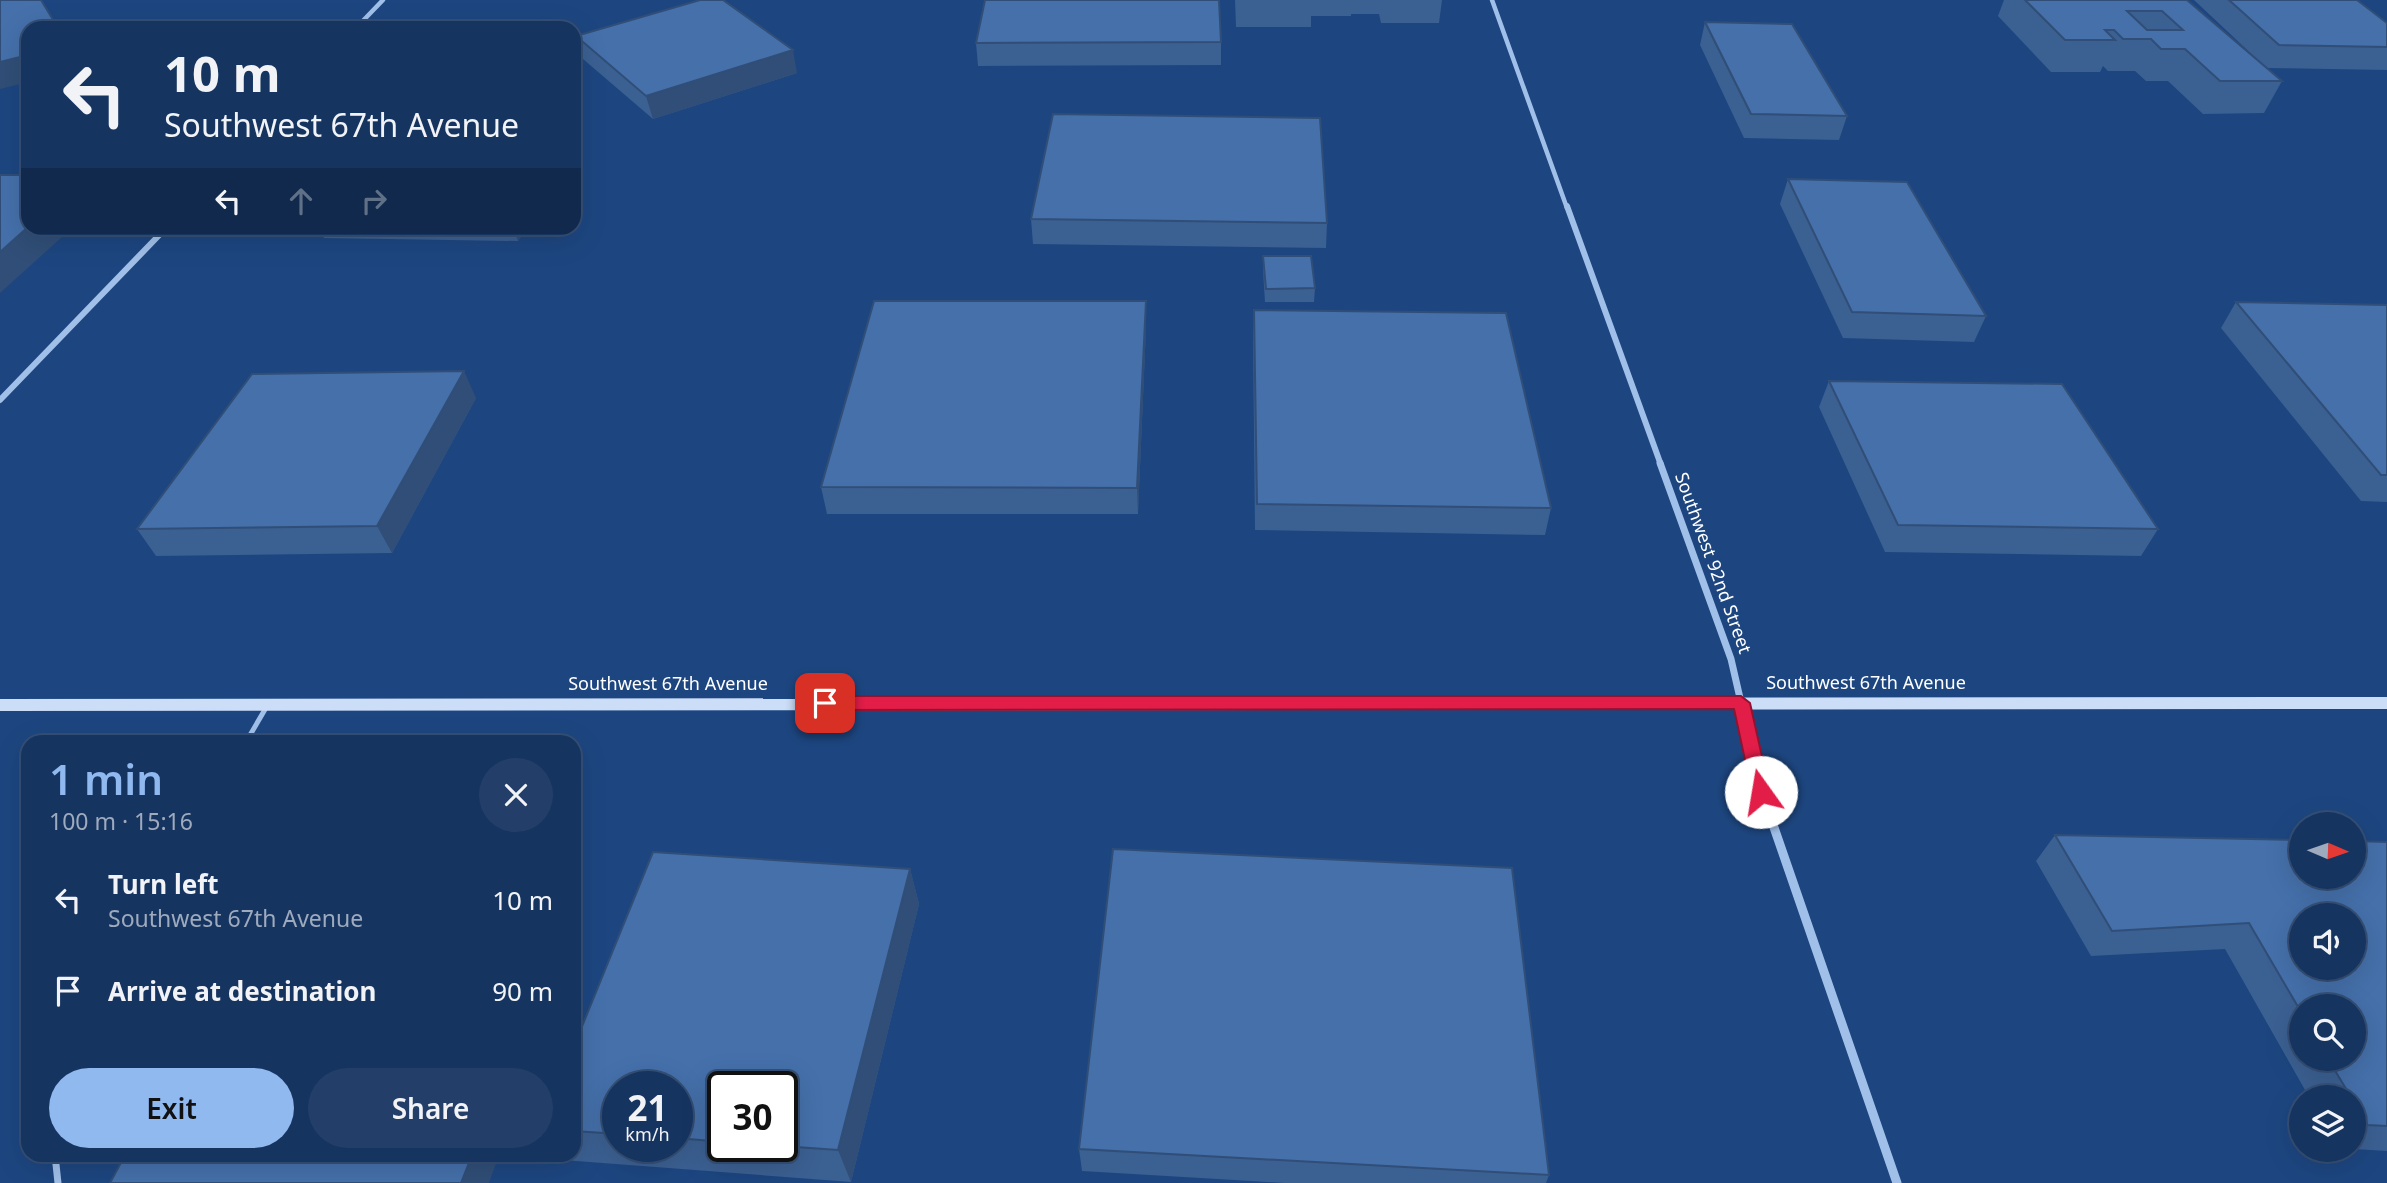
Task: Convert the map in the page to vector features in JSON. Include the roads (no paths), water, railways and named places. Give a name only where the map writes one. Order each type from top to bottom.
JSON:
[{"type":"main road","name":"Southwest 67th Avenue","points":[[0,705],[2387,703]]},
{"type":"street","points":[[363,21],[383,0]]},
{"type":"street","name":"Southwest 92nd Street","points":[[1492,0],[1731,659],[1761,792],[1897,1183]]},
{"type":"street","points":[[0,400],[159,235]]},
{"type":"lane","points":[[250,735],[269,703]]},
{"type":"lane","points":[[56,1162],[58,1183]]}]
